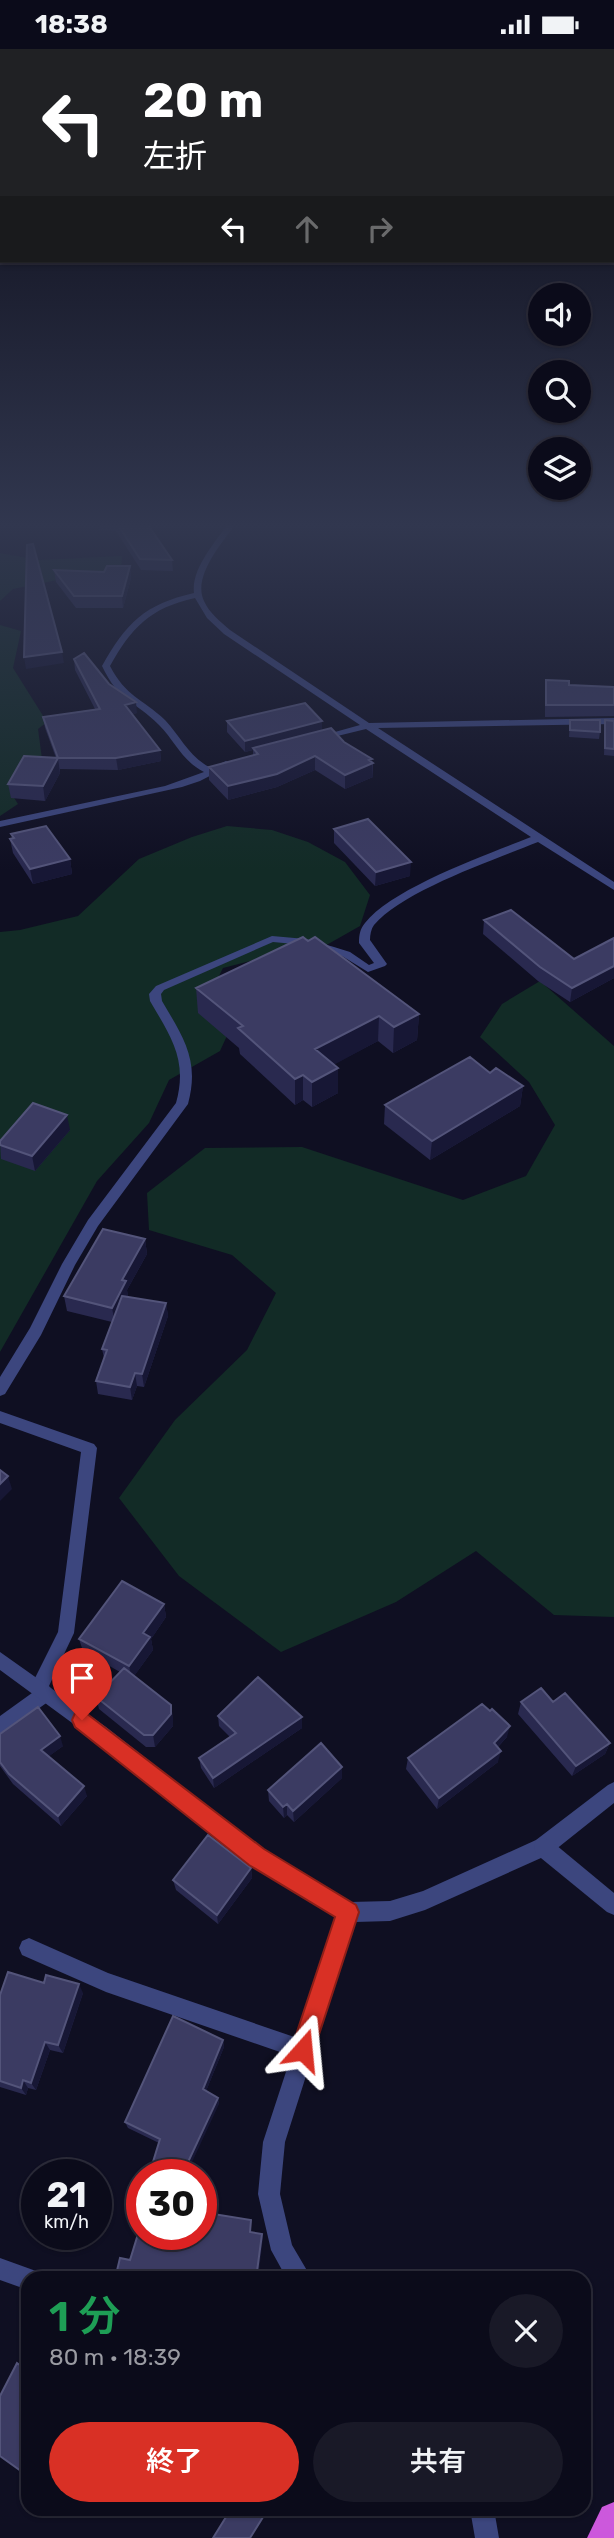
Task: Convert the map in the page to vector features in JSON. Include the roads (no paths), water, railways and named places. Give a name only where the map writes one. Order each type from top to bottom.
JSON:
[{"type":"highway","points":[[604,2538],[614,2519]]},
{"type":"street","points":[[123,638],[106,666],[113,683],[122,695],[167,727],[191,763],[208,770]]},
{"type":"street","points":[[236,638],[614,887]]},
{"type":"street","points":[[314,740],[366,726],[614,721]]},
{"type":"street","points":[[0,824],[25,821],[83,804],[156,791],[195,780],[208,770],[236,761]]},
{"type":"street","points":[[0,1390],[36,1331],[69,1263],[93,1223],[182,1104],[189,1084],[188,1061],[156,1001],[155,994],[160,988],[272,939],[306,942],[346,954],[368,969],[381,964],[364,943],[368,925],[380,913],[419,890],[539,838]]},
{"type":"street","points":[[0,1417],[89,1448],[66,1633],[43,1691],[0,1727]]},
{"type":"street","points":[[0,1660],[256,1857],[348,1912],[390,1911],[425,1900],[542,1847],[614,1791]]},
{"type":"street","points":[[542,1847],[614,1905]]},
{"type":"street","points":[[296,2271],[282,2251],[269,2195],[274,2142],[348,1912]]},
{"type":"street","points":[[29,1948],[106,1982],[303,2050]]},
{"type":"street","points":[[0,2269],[21,2276]]},
{"type":"street","points":[[483,2516],[487,2538]]}]
